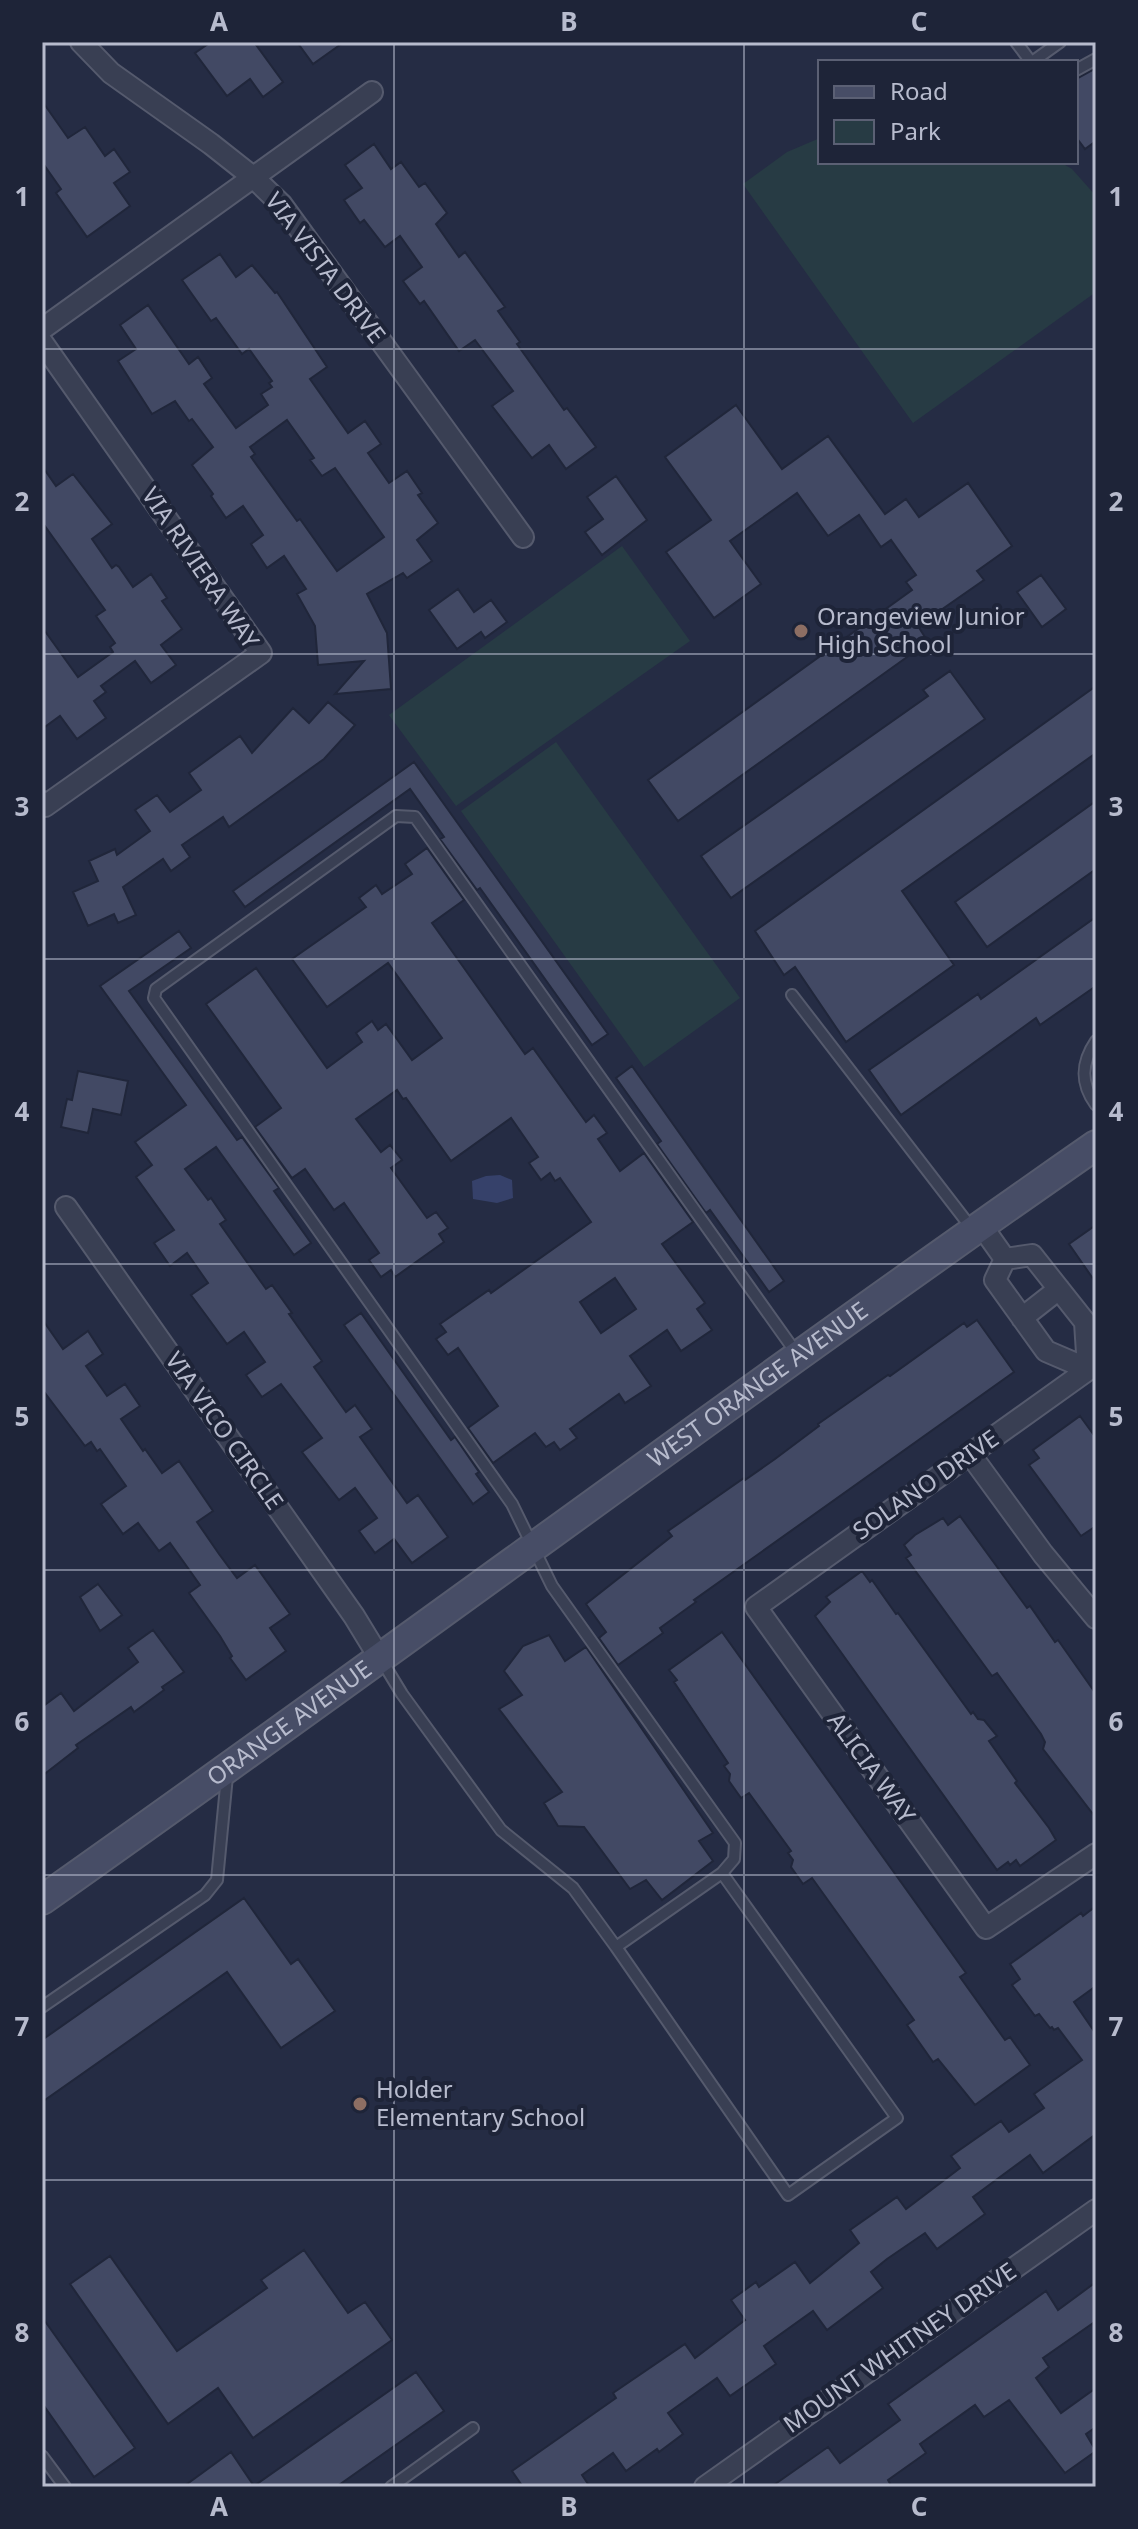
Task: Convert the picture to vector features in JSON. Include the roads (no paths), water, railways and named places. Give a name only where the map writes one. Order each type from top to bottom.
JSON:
[{"type":"main road","points":[[978,1228],[1096,1145]]},
{"type":"main road","name":"WEST ORANGE AVENUE","points":[[534,1545],[978,1228]]},
{"type":"main road","name":"ORANGE AVENUE","points":[[42,1900],[534,1545]]},
{"type":"street","name":"VIA VISTA DRIVE","points":[[81,42],[111,73],[254,178],[282,205],[523,537]]},
{"type":"street","points":[[42,329],[372,92]]},
{"type":"street","name":"VIA RIVIERA WAY","points":[[42,342],[261,653],[45,806],[42,802]]},
{"type":"street","name":"VIA VICO CIRCLE","points":[[66,1207],[354,1616],[379,1657]]},
{"type":"street","points":[[978,1228],[1005,1259]]},
{"type":"street","points":[[1032,1255],[1085,1322],[1092,1366],[1046,1351],[995,1280],[1005,1259],[1032,1255]]},
{"type":"street","points":[[1022,1318],[1059,1289]]},
{"type":"street","name":"SOLANO DRIVE","points":[[756,1607],[1092,1366]]},
{"type":"street","points":[[970,1454],[1043,1554],[1096,1618]]},
{"type":"street","name":"ALICIA WAY","points":[[756,1607],[986,1928],[1096,1854]]},
{"type":"street","name":"MOUNT WHITNEY DRIVE","points":[[705,2487],[1096,2210]]},
{"type":"lane","points":[[1016,42],[1030,60]]},
{"type":"lane","points":[[1035,60],[1060,42]]},
{"type":"lane","points":[[1078,69],[1096,59]]},
{"type":"lane","points":[[616,1947],[722,1873],[734,1859],[735,1843],[552,1586],[512,1504],[154,998],[156,989],[396,816],[415,817],[798,1355]]},
{"type":"lane","points":[[792,995],[978,1228]]},
{"type":"lane","points":[[1096,1041],[1087,1053],[1083,1069],[1085,1083],[1096,1105]]},
{"type":"lane","points":[[379,1657],[402,1694],[501,1830],[573,1888],[788,2195],[897,2118],[722,1873]]},
{"type":"lane","points":[[42,2007],[205,1895],[217,1880],[227,1769]]},
{"type":"lane","points":[[391,2487],[473,2428]]},
{"type":"lane","points":[[42,2456],[65,2487]]},
{"type":"water","points":[[500,1175],[512,1180],[513,1198],[497,1203],[473,1199],[472,1181]]},
{"type":"place","name":"Orangeview Junior High School","points":[[801,631]]},
{"type":"place","name":"Holder Elementary School","points":[[360,2104]]}]
